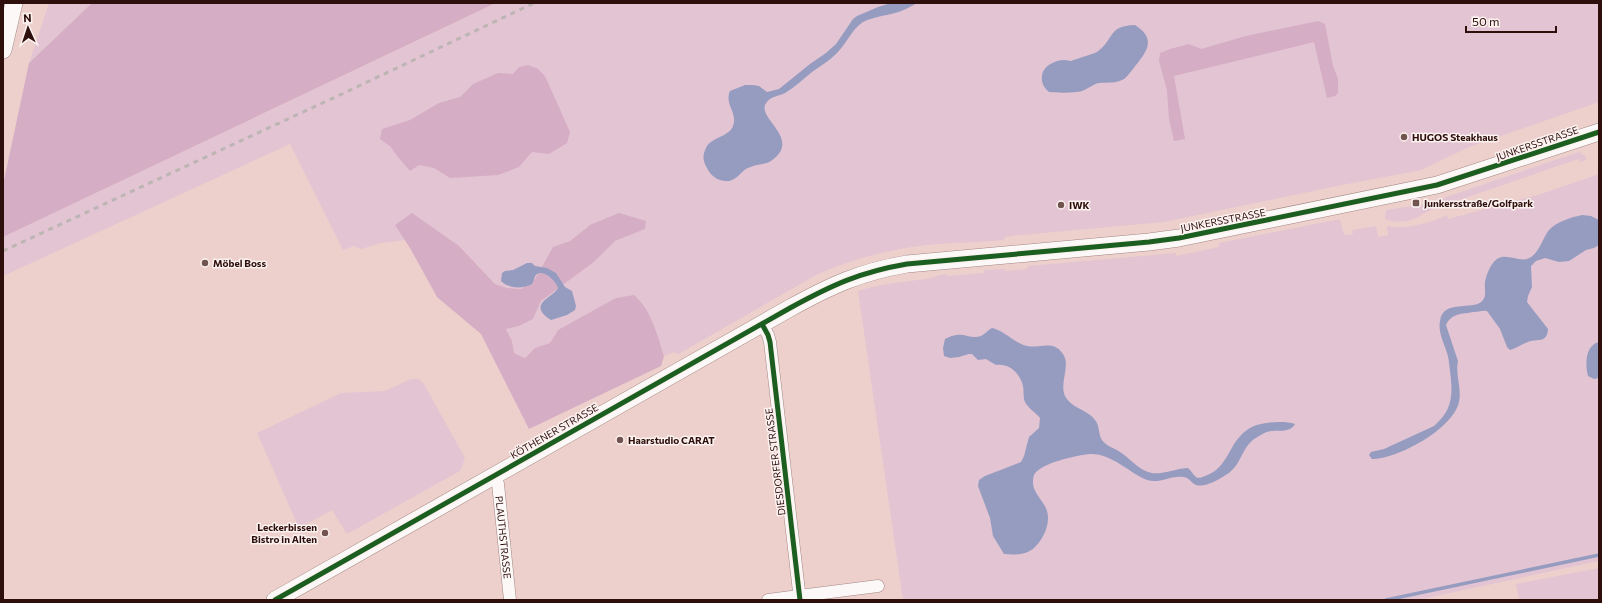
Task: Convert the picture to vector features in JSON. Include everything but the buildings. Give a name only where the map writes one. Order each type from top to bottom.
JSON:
[{"type":"main road","points":[[3,50],[14,3]]},
{"type":"main road","name":"JUNKERSSTRASSE","points":[[843,280],[882,268],[907,264],[1148,242],[1200,234],[1436,185],[1599,132]]},
{"type":"main road","name":"KÖTHENER STRASSE","points":[[275,600],[825,288],[843,280]]},
{"type":"street","name":"DIESDORFER STRASSE","points":[[762,324],[770,342],[800,598]]},
{"type":"street","name":"PLAUTHSTRASSE","points":[[496,475],[510,600]]},
{"type":"street","points":[[768,600],[800,598],[878,586]]},
{"type":"shaded area","points":[[49,3],[92,3],[29,63]]},
{"type":"shaded area","points":[[92,3],[496,3],[3,237],[3,185],[29,63]]},
{"type":"shaded area","points":[[497,3],[1599,3],[1599,102],[1469,147],[1421,170],[1164,222],[1011,236],[1005,237],[1004,240],[923,245],[864,258],[818,274],[680,353],[677,354],[674,352],[664,356],[650,316],[558,330],[550,343],[535,348],[525,358],[514,353],[512,341],[506,328],[519,326],[533,319],[541,301],[594,262],[615,241],[645,229],[646,221],[590,225],[570,241],[553,247],[535,279],[521,289],[507,288],[495,284],[459,246],[396,225],[405,240],[381,243],[361,249],[354,246],[343,250],[290,144],[3,276],[3,237]]},
{"type":"shaded area","points":[[1318,21],[1325,24],[1333,66],[1338,79],[1338,93],[1335,96],[1327,98],[1314,42],[1174,76],[1185,139],[1174,141],[1169,119],[1167,90],[1159,61],[1160,53],[1189,44],[1201,49],[1246,36]]},
{"type":"shaded area","points":[[528,65],[538,69],[545,76],[570,132],[567,143],[549,154],[532,152],[519,167],[498,175],[450,178],[434,168],[419,165],[410,171],[391,147],[380,139],[382,129],[410,120],[439,103],[460,97],[473,84],[498,73],[513,74],[519,67]]},
{"type":"shaded area","points":[[1579,152],[1586,157],[1586,160],[1580,162],[1578,159],[1445,205],[1443,207],[1433,209],[1408,221],[1398,222],[1385,219],[1386,210],[1438,202],[1446,197]]},
{"type":"shaded area","points":[[1599,174],[1599,561],[1417,600],[903,600],[858,291],[944,274],[947,274],[947,276],[984,273],[984,270],[1005,269],[1006,271],[1027,269],[1028,266],[1176,253],[1176,256],[1219,247],[1219,243],[1340,219],[1344,235],[1353,234],[1352,230],[1376,226],[1378,237],[1388,235],[1387,226],[1401,227],[1417,225],[1433,221],[1447,215],[1448,219],[1541,194]]},
{"type":"shaded area","points":[[412,213],[459,246],[495,284],[507,288],[521,289],[535,279],[553,247],[570,241],[590,225],[619,213],[646,221],[645,229],[615,241],[594,262],[541,301],[533,319],[519,326],[506,329],[512,341],[514,353],[525,358],[535,348],[550,343],[558,330],[616,298],[634,295],[650,316],[664,356],[661,366],[529,429],[481,334],[437,297],[410,248],[395,225]]},
{"type":"shaded area","points":[[411,379],[419,379],[424,384],[465,458],[460,471],[347,534],[332,510],[299,528],[257,433],[341,393],[385,391]]},
{"type":"shaded area","points":[[1599,568],[1599,600],[1519,600],[1516,584]]},
{"type":"water","points":[[891,3],[917,3],[901,11],[863,22],[855,29],[833,57],[789,91],[771,98],[767,102],[765,108],[766,114],[781,136],[782,144],[780,152],[771,161],[748,168],[733,180],[728,181],[720,180],[709,172],[704,158],[708,144],[728,133],[733,126],[734,117],[729,100],[730,91],[745,85],[759,86],[767,92],[779,89],[836,44],[853,19],[878,7]]},
{"type":"water","points":[[1135,25],[1145,34],[1148,39],[1147,49],[1141,59],[1124,79],[1121,81],[1097,84],[1082,91],[1075,92],[1049,92],[1044,87],[1042,83],[1043,72],[1050,64],[1061,60],[1071,61],[1096,53],[1103,47],[1115,31],[1126,26]]},
{"type":"water","points":[[1582,215],[1591,216],[1599,220],[1599,245],[1586,250],[1569,261],[1559,262],[1545,258],[1536,261],[1531,266],[1532,287],[1527,302],[1548,329],[1546,337],[1541,340],[1528,342],[1510,350],[1507,347],[1500,329],[1487,311],[1461,314],[1451,318],[1446,325],[1458,361],[1457,371],[1460,392],[1459,402],[1455,412],[1436,432],[1423,441],[1396,454],[1383,458],[1372,459],[1369,455],[1371,452],[1384,449],[1434,426],[1445,414],[1448,408],[1451,394],[1451,379],[1448,355],[1441,336],[1440,321],[1442,314],[1453,307],[1473,305],[1483,300],[1485,296],[1485,282],[1487,275],[1497,259],[1505,257],[1523,260],[1531,257],[1535,254],[1552,227],[1564,220]]},
{"type":"water","points":[[527,263],[532,263],[535,266],[547,268],[556,273],[565,287],[572,291],[576,306],[575,310],[567,315],[551,320],[544,314],[541,310],[541,305],[558,288],[555,282],[546,274],[539,273],[535,276],[532,284],[524,287],[508,286],[501,281],[502,273],[513,270]]},
{"type":"water","points":[[992,328],[1027,346],[1051,346],[1059,349],[1063,354],[1066,364],[1063,386],[1065,396],[1072,404],[1092,416],[1098,425],[1101,438],[1104,442],[1147,472],[1160,473],[1188,468],[1196,477],[1202,477],[1213,472],[1219,467],[1241,435],[1251,427],[1270,422],[1295,424],[1290,429],[1267,432],[1254,439],[1229,473],[1218,480],[1200,486],[1183,477],[1174,477],[1156,481],[1147,480],[1112,460],[1098,455],[1090,454],[1077,456],[1051,463],[1038,471],[1033,478],[1034,488],[1046,507],[1048,516],[1047,526],[1043,536],[1037,545],[1030,551],[1019,554],[1004,554],[993,536],[990,518],[978,486],[979,480],[985,476],[1021,462],[1029,437],[1039,428],[1040,418],[1025,402],[1022,381],[1017,373],[1009,367],[996,365],[986,359],[978,360],[972,354],[950,358],[944,356],[943,348],[945,339],[951,336],[961,335],[976,337],[981,336]]},
{"type":"water","points":[[1599,342],[1599,378],[1594,379],[1588,376],[1586,361],[1591,347]]},
{"type":"waterway","points":[[1386,600],[1599,555]]},
{"type":"railway","points":[[3,251],[534,3]]},
{"type":"cycle path","points":[[275,600],[790,308],[833,286],[860,275],[907,264],[1179,238],[1437,185],[1599,132]]},
{"type":"cycle path","points":[[762,324],[770,342],[800,600]]},
{"type":"place","name":"HUGOS Steakhaus","points":[[1404,137]]},
{"type":"place","name":"Junkersstraße/Golfpark","points":[[1416,203]]},
{"type":"place","name":"IWK","points":[[1061,205]]},
{"type":"place","name":"Möbel Boss","points":[[205,263]]},
{"type":"place","name":"Haarstudio CARAT","points":[[620,440]]},
{"type":"place","name":"Leckerbissen Bistro in Alten","points":[[325,533]]}]
